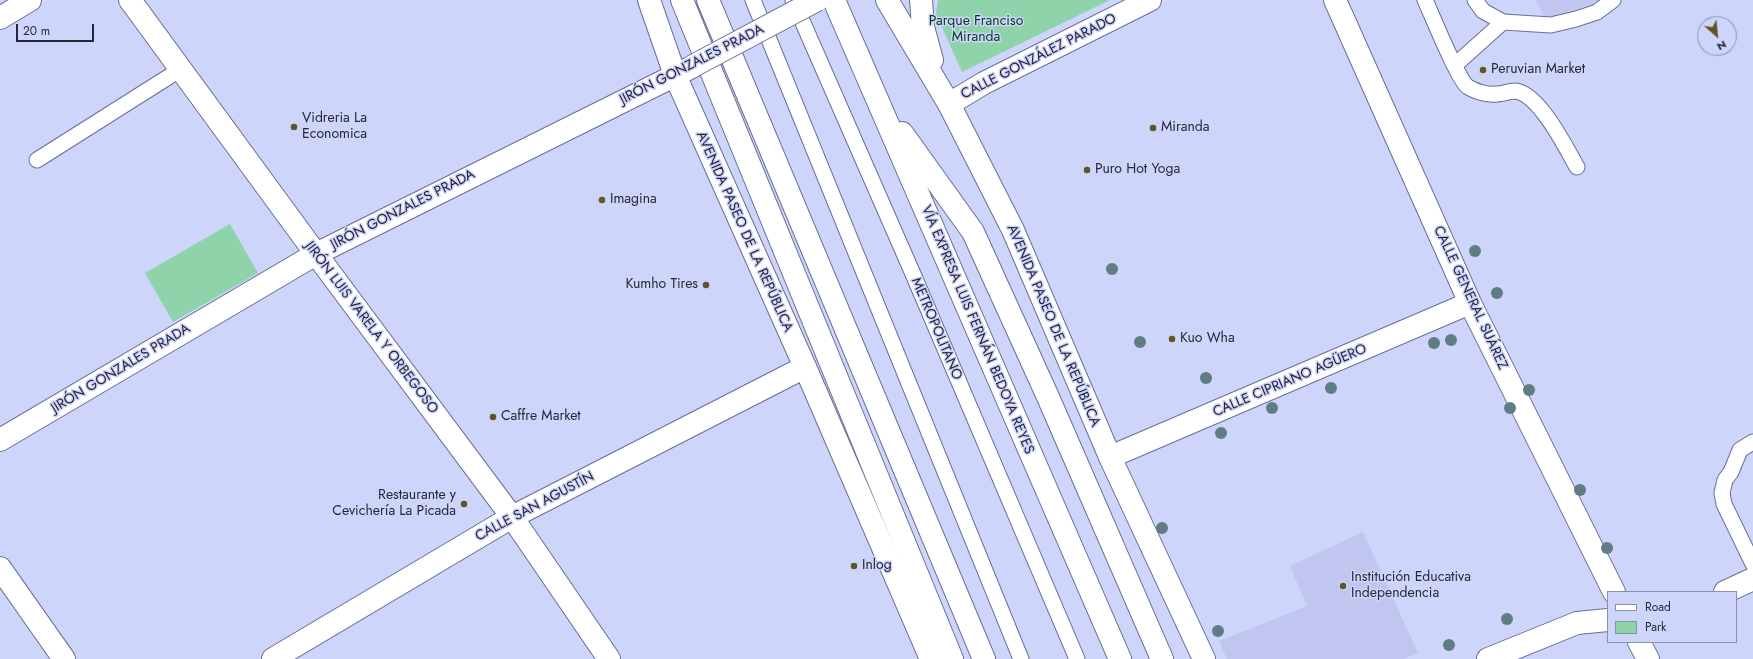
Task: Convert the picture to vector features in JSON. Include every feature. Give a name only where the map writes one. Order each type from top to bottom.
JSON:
[{"type":"main road","points":[[0,18],[30,0]]},
{"type":"main road","name":"JIRÓN LUIS VARELA Y ORBEGOSO","points":[[130,0],[316,254],[512,517],[609,659]]},
{"type":"main road","name":"AVENIDA PASEO DE LA REPÚBLICA","points":[[649,0],[684,70],[805,367],[931,659]]},
{"type":"main road","points":[[682,0],[952,659]]},
{"type":"main road","points":[[708,0],[984,659]]},
{"type":"main road","name":"JIRÓN GONZALES PRADA","points":[[0,440],[316,254],[684,70],[817,0]]},
{"type":"main road","name":"VÍA EXPRESA LUIS FERNÁN BEDOYA REYES","points":[[834,0],[1120,659]]},
{"type":"main road","name":"AVENIDA PASEO DE LA REPÚBLICA","points":[[888,0],[944,96],[1013,230],[1110,457],[1204,659]]},
{"type":"main road","points":[[921,0],[921,12],[926,41],[944,96]]},
{"type":"main road","name":"CALLE GONZÁLEZ PARADO","points":[[944,96],[984,83],[1150,0]]},
{"type":"main road","name":"CALLE GENERAL SUÁREZ","points":[[1335,0],[1470,304],[1614,591]]},
{"type":"main road","points":[[876,98],[972,232],[1048,397],[1162,659]]},
{"type":"main road","name":"CALLE CIPRIANO AGÜERO","points":[[1110,457],[1470,304]]},
{"type":"main road","name":"CALLE SAN AGUSTÍN","points":[[273,659],[512,517],[805,367]]},
{"type":"main road","points":[[0,568],[64,659]]},
{"type":"main road","points":[[1727,591],[1753,579]]},
{"type":"main road","points":[[1488,659],[1577,623],[1607,620]]},
{"type":"main road","points":[[1640,643],[1648,659]]},
{"type":"lane","points":[[753,0],[1021,659]]},
{"type":"lane","name":"METROPOLITANO","points":[[793,0],[913,274],[1077,659]]},
{"type":"lane","points":[[1425,0],[1455,65],[1467,86],[1480,93],[1497,94],[1513,91],[1519,92],[1529,98],[1543,111],[1577,167]]},
{"type":"lane","points":[[1475,0],[1483,11],[1503,22],[1551,25],[1597,12],[1613,0]]},
{"type":"lane","points":[[1455,65],[1503,22]]},
{"type":"lane","points":[[37,160],[180,69]]},
{"type":"lane","points":[[1753,442],[1740,450],[1725,480],[1722,493],[1724,504],[1753,564]]},
{"type":"shaded area","points":[[1536,0],[1601,0],[1597,3],[1545,19]]},
{"type":"shaded area","name":"Institución Educativa Independencia","points":[[1363,532],[1418,653],[1403,659],[1227,659],[1219,641],[1307,606],[1290,566]]},
{"type":"green space","name":"Parque Franciso Miranda","points":[[938,0],[1110,0],[962,72],[936,14]]},
{"type":"green space","points":[[230,224],[258,273],[173,322],[145,273]]},
{"type":"place","name":"Peruvian Market","points":[[1483,70]]},
{"type":"place","name":"Vidreria La Economica","points":[[294,127]]},
{"type":"place","name":"Miranda","points":[[1153,128]]},
{"type":"place","name":"Puro Hot Yoga","points":[[1087,170]]},
{"type":"place","name":"Imagina","points":[[602,200]]},
{"type":"place","name":"Kumho Tires","points":[[706,285]]},
{"type":"place","name":"Kuo Wha","points":[[1172,339]]},
{"type":"place","name":"Caffre Market","points":[[493,417]]},
{"type":"place","name":"Restaurante y Cevichería La Picada","points":[[464,504]]},
{"type":"place","name":"Inlog","points":[[854,566]]},
{"type":"place","name":"Institución Educativa Independencia","points":[[1343,586]]}]
